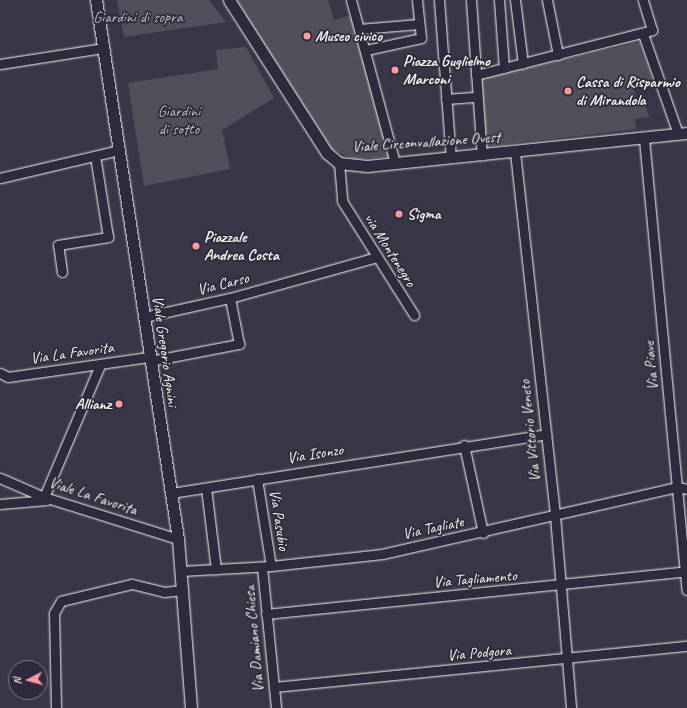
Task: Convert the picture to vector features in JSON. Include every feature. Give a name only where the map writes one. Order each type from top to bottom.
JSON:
[{"type":"main road","name":"Viale Gregorio Agnini","points":[[96,0],[178,539],[183,590],[190,708]]},
{"type":"main road","name":"Viale Circonvallazione Ovest","points":[[229,0],[319,141],[339,163],[395,163],[482,156],[683,134]]},
{"type":"street","points":[[351,0],[366,50],[395,163]]},
{"type":"street","points":[[366,50],[421,38],[417,0]]},
{"type":"street","points":[[439,0],[451,158]]},
{"type":"street","points":[[471,0],[482,156]]},
{"type":"street","points":[[499,0],[504,68]]},
{"type":"street","points":[[515,0],[523,64]]},
{"type":"street","points":[[548,0],[558,55]]},
{"type":"street","points":[[476,75],[643,34],[652,30],[643,0]]},
{"type":"street","points":[[359,29],[420,24]]},
{"type":"street","points":[[643,34],[683,134]]},
{"type":"street","points":[[0,64],[103,48]]},
{"type":"street","points":[[446,99],[477,96]]},
{"type":"street","name":"Via Piave","points":[[644,139],[687,590]]},
{"type":"street","points":[[0,178],[119,150]]},
{"type":"street","name":"Via Vittorio Veneto","points":[[515,152],[555,516],[571,708]]},
{"type":"street","points":[[62,272],[58,245],[108,237],[95,156]]},
{"type":"street","name":"via Montenegro","points":[[339,163],[342,201],[414,315]]},
{"type":"street","name":"Via Carso","points":[[144,318],[230,298],[377,257]]},
{"type":"street","name":"Via La Favorita","points":[[0,373],[8,377],[150,359],[239,344],[230,298]]},
{"type":"street","points":[[44,497],[100,365]]},
{"type":"street","name":"Via Isonzo","points":[[171,493],[464,445],[546,434]]},
{"type":"street","points":[[464,445],[483,533]]},
{"type":"street","name":"Viale La Favorita","points":[[0,478],[44,497],[178,539]]},
{"type":"street","name":"Via Pasubio","points":[[257,479],[266,566]]},
{"type":"street","name":"Via Tagliate","points":[[181,571],[266,566],[382,554],[483,533],[677,487],[687,489]]},
{"type":"street","points":[[206,488],[216,569]]},
{"type":"street","points":[[0,504],[55,500]]},
{"type":"street","name":"Via Damiano Chiesa","points":[[266,566],[266,614],[276,708]]},
{"type":"street","name":"Via Tagliamento","points":[[266,614],[560,586],[686,571]]},
{"type":"street","points":[[56,708],[54,613],[61,602],[132,584],[164,592],[183,590]]},
{"type":"street","name":"Via Podgora","points":[[274,687],[566,660],[687,646]]},
{"type":"green space","name":"Giardini di sopra","points":[[117,0],[209,0],[226,22],[124,37]]},
{"type":"green space","points":[[230,0],[328,0],[334,20],[355,14],[391,157],[355,159],[330,149]]},
{"type":"green space","points":[[640,42],[653,81],[633,88],[637,100],[643,98],[649,117],[635,119],[636,129],[485,147],[479,79]]},
{"type":"green space","name":"Giardini di sotto","points":[[246,47],[274,98],[222,130],[230,169],[144,186],[128,83],[218,69],[216,50]]},
{"type":"place","name":"Museo civico","points":[[307,36]]},
{"type":"place","name":"Piazza Guglielmo Marconi","points":[[395,70]]},
{"type":"place","name":"Cassa di Risparmio di Mirandola","points":[[568,91]]},
{"type":"place","name":"Sigma","points":[[399,214]]},
{"type":"place","name":"Piazzale Andrea Costa","points":[[196,246]]},
{"type":"place","name":"Allianz","points":[[119,404]]}]
